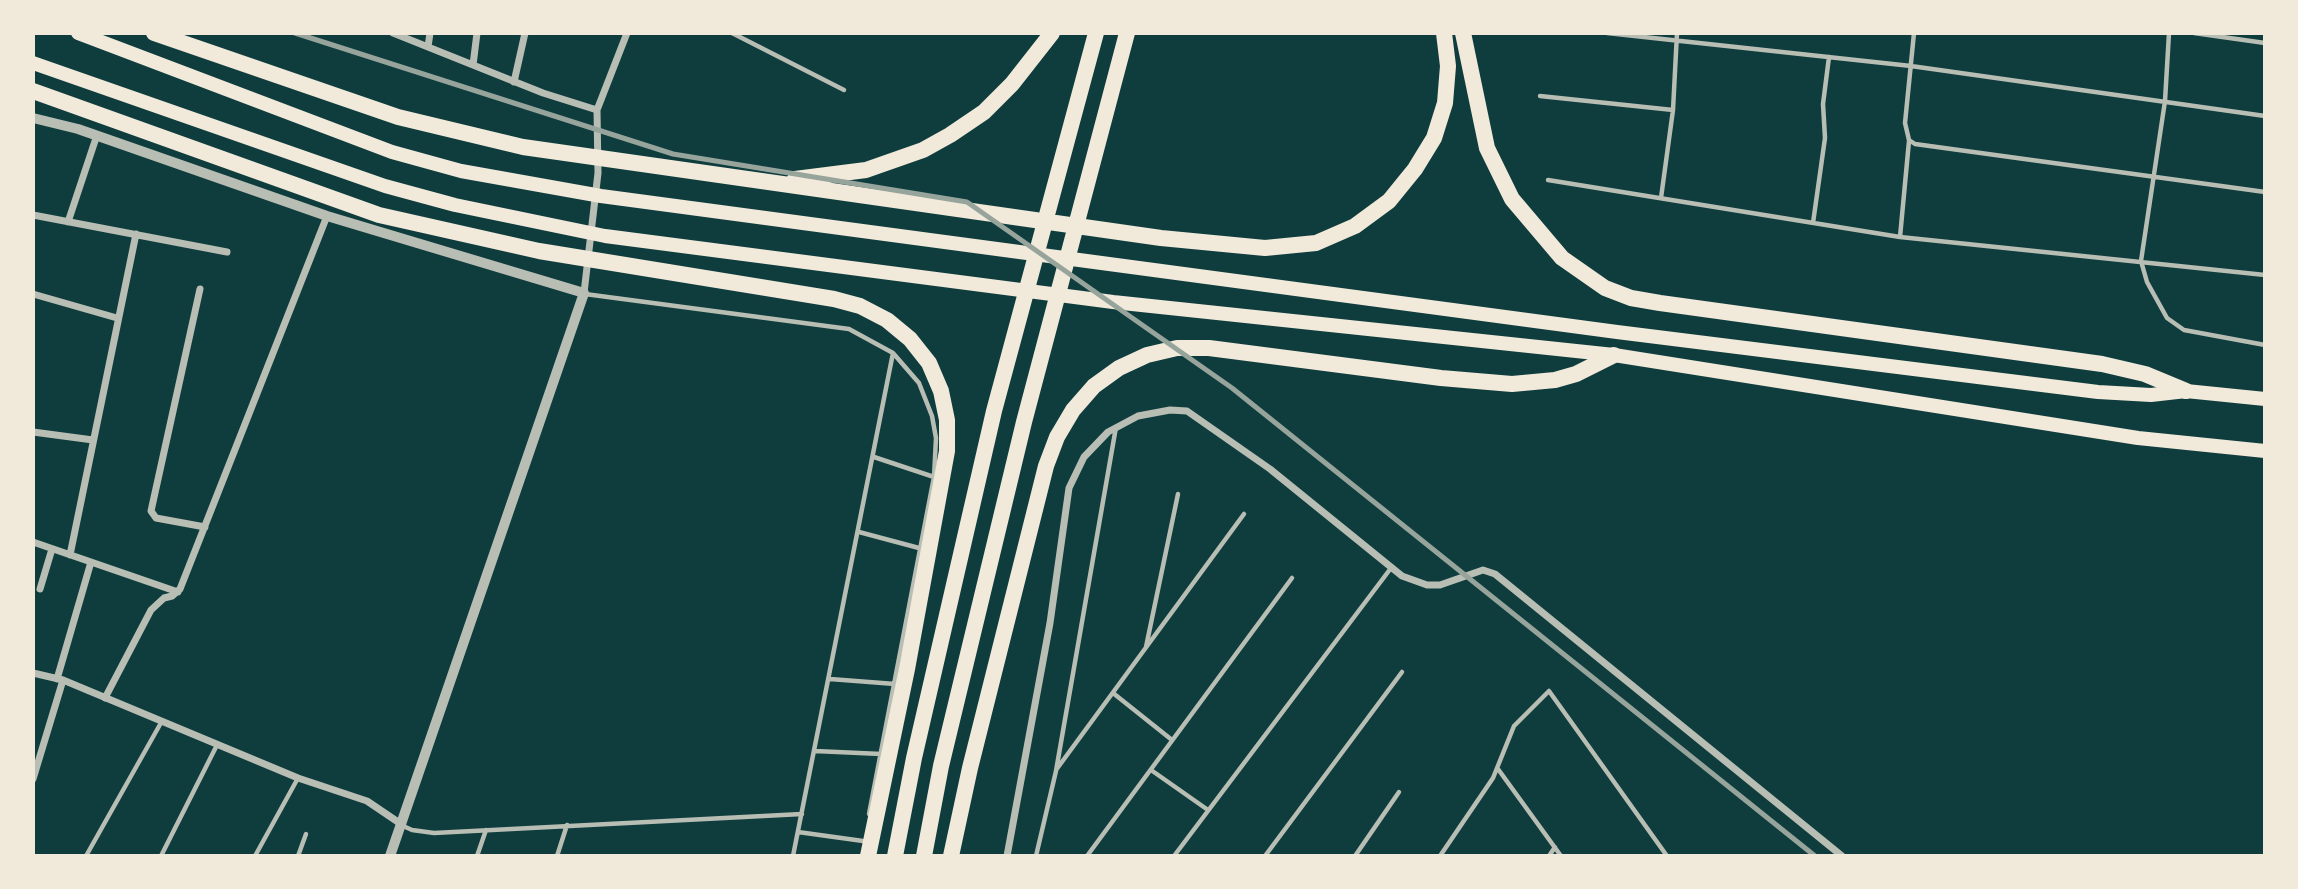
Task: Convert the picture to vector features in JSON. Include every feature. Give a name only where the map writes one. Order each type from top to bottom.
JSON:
[{"type":"highway","points":[[78,33],[392,152],[461,171],[601,195],[1617,332],[2098,392],[2151,395],[2186,391],[2265,398]]},
{"type":"highway","points":[[154,33],[344,101],[459,133],[617,162],[1161,238],[1265,248],[1316,243],[1355,226],[1373,214],[1415,169],[1434,138],[1445,103],[1448,66],[1444,33]]},
{"type":"highway","points":[[754,180],[810,178],[866,170],[923,150],[984,112],[1012,84],[1052,33]]},
{"type":"highway","points":[[895,856],[914,758],[994,411],[1096,33]]},
{"type":"highway","points":[[924,856],[942,766],[1024,422],[1127,33]]},
{"type":"highway","points":[[1464,33],[1487,148],[1511,199],[1562,258],[1605,288],[1631,298],[1660,303],[2102,364],[2145,374],[2186,391]]},
{"type":"highway","points":[[33,63],[385,186],[455,205],[605,236],[1113,302],[1614,355],[2125,436],[2265,451]]},
{"type":"highway","points":[[33,91],[379,215],[539,251],[834,299],[860,306],[887,320],[910,339],[929,363],[941,391],[947,420],[947,450],[907,669],[864,848]]},
{"type":"highway","points":[[951,856],[970,768],[1046,466],[1057,437],[1073,410],[1094,386],[1119,368],[1147,355],[1177,348],[1209,348],[1441,378],[1513,384],[1555,380],[1576,374],[1614,355]]},
{"type":"street","points":[[393,33],[514,82],[597,110]]},
{"type":"street","points":[[428,47],[430,33]]},
{"type":"street","points":[[473,65],[477,33]]},
{"type":"street","points":[[514,82],[525,33]]},
{"type":"street","points":[[390,856],[583,293],[598,173],[597,110],[627,33]]},
{"type":"street","points":[[33,118],[97,135],[327,216],[583,293]]},
{"type":"street","points":[[68,222],[97,135]]},
{"type":"street","points":[[33,215],[227,252]]},
{"type":"street","points":[[105,698],[151,610],[164,598],[178,592],[327,216]]},
{"type":"street","points":[[70,555],[136,234]]},
{"type":"street","points":[[200,289],[151,511],[156,518],[205,527]]},
{"type":"street","points":[[33,294],[117,318]]},
{"type":"street","points":[[1007,856],[1050,623],[1069,488],[1084,457],[1116,427],[1154,412],[1187,411],[1287,481],[1402,576],[1427,585],[1440,585],[1483,570],[1495,574],[1842,856]]},
{"type":"street","points":[[33,432],[93,440]]},
{"type":"street","points":[[33,542],[178,592]]},
{"type":"street","points":[[40,589],[52,549]]},
{"type":"street","points":[[33,779],[91,562]]},
{"type":"street","points":[[33,673],[60,679],[298,778],[367,800],[401,824]]},
{"type":"lane","points":[[732,33],[844,90]]},
{"type":"lane","points":[[1608,33],[1911,66],[2265,116]]},
{"type":"lane","points":[[1661,198],[1673,110],[1677,33]]},
{"type":"lane","points":[[1900,237],[1909,140],[1905,123],[1914,33]]},
{"type":"lane","points":[[2169,33],[2165,101],[2141,261],[2147,282],[2162,309],[2184,330],[2265,345]]},
{"type":"lane","points":[[2194,33],[2265,43]]},
{"type":"lane","points":[[1813,223],[1825,138],[1824,104],[1829,57]]},
{"type":"lane","points":[[1540,96],[1673,110]]},
{"type":"lane","points":[[1909,140],[1927,148],[2265,192]]},
{"type":"lane","points":[[1548,180],[1900,237],[2265,275]]},
{"type":"lane","points":[[583,293],[849,329],[893,353],[914,376],[927,399],[936,438],[934,477],[868,816]]},
{"type":"lane","points":[[793,856],[893,353]]},
{"type":"lane","points":[[1035,856],[1056,771],[1116,427]]},
{"type":"lane","points":[[874,457],[934,477]]},
{"type":"lane","points":[[1145,651],[1178,494]]},
{"type":"lane","points":[[1056,771],[1244,514]]},
{"type":"lane","points":[[859,533],[919,548]]},
{"type":"lane","points":[[1174,856],[1391,568]]},
{"type":"lane","points":[[1087,856],[1292,578]]},
{"type":"lane","points":[[1265,856],[1402,672]]},
{"type":"lane","points":[[830,679],[895,684]]},
{"type":"lane","points":[[1440,856],[1498,769],[1514,726],[1549,691],[1667,856]]},
{"type":"lane","points":[[1113,693],[1172,740]]},
{"type":"lane","points":[[86,856],[162,720]]},
{"type":"lane","points":[[161,856],[217,745]]},
{"type":"lane","points":[[816,751],[881,754]]},
{"type":"lane","points":[[1498,769],[1561,856]]},
{"type":"lane","points":[[1151,770],[1209,810]]},
{"type":"lane","points":[[255,856],[298,778]]},
{"type":"lane","points":[[1355,856],[1399,792]]},
{"type":"lane","points":[[401,824],[422,833],[802,814]]},
{"type":"lane","points":[[557,856],[567,825]]},
{"type":"lane","points":[[798,832],[864,848],[866,828]]},
{"type":"lane","points":[[477,856],[486,830]]},
{"type":"lane","points":[[298,856],[306,834]]},
{"type":"lane","points":[[1549,856],[1555,847]]},
{"type":"railway","points":[[295,33],[673,154],[967,202],[1232,388],[1815,856]]}]
